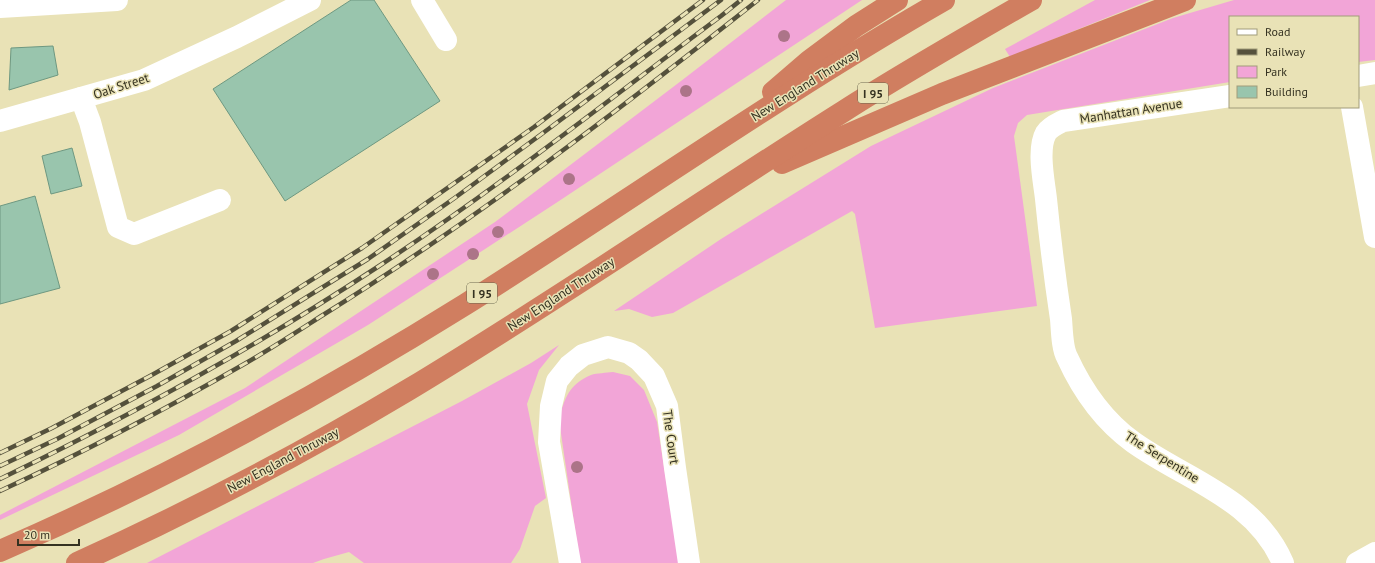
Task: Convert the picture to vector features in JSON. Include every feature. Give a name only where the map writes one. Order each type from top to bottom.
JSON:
[{"type":"highway","points":[[714,143],[809,61],[856,26],[897,0]]},
{"type":"highway","name":"New England Thruway","points":[[0,551],[145,484],[340,380],[467,303],[871,43],[944,0]]},
{"type":"highway","name":"New England Thruway","points":[[77,563],[147,530],[278,463],[376,408],[533,312],[906,72],[1031,0]]},
{"type":"highway","points":[[719,191],[942,94],[1185,0]]},
{"type":"street","points":[[0,7],[117,0]]},
{"type":"street","name":"Oak Street","points":[[0,121],[144,80],[237,37],[310,0]]},
{"type":"street","points":[[422,0],[446,40]]},
{"type":"street","points":[[1359,76],[1375,73]]},
{"type":"street","name":"Manhattan Avenue","points":[[1042,143],[1046,133],[1053,126],[1063,121],[1229,96]]},
{"type":"street","points":[[81,98],[90,122],[118,227],[134,234],[220,200]]},
{"type":"street","points":[[1352,108],[1375,237]]},
{"type":"street","name":"The Serpentine","points":[[1042,143],[1042,162],[1052,256],[1066,355],[1084,388],[1107,419],[1133,442],[1176,469],[1211,488],[1250,516],[1269,538],[1283,563]]},
{"type":"street","name":"The Court","points":[[570,563],[549,442],[551,406],[557,382],[570,366],[583,355],[608,347],[629,353],[639,360],[654,376],[667,406],[689,563]]},
{"type":"street","points":[[1357,563],[1375,553]]},
{"type":"green space","points":[[786,0],[862,0],[556,203],[368,325],[179,435],[0,520],[0,515],[245,388],[495,222]]},
{"type":"green space","points":[[1095,0],[1150,0],[1010,57],[1005,49]]},
{"type":"green space","points":[[1234,0],[1375,0],[1375,60],[1359,62],[1359,16],[1229,16],[1229,82],[1027,115],[1018,123],[1014,136],[1037,306],[875,328],[855,214],[852,211],[673,313],[652,317],[629,309],[614,311],[721,239],[871,146],[993,88],[1173,18]]},
{"type":"green space","points":[[559,345],[539,370],[527,404],[546,498],[535,506],[520,549],[511,563],[364,563],[349,552],[313,563],[147,563],[462,401],[531,363]]},
{"type":"green space","points":[[613,372],[630,376],[644,390],[657,422],[679,563],[580,563],[559,420],[563,405],[569,393],[577,383],[591,375]]},
{"type":"building","points":[[351,0],[374,0],[440,101],[285,201],[213,89]]},
{"type":"building","points":[[53,46],[58,75],[9,90],[11,48]]},
{"type":"building","points":[[72,148],[82,186],[51,194],[42,156]]},
{"type":"building","points":[[35,196],[60,288],[0,304],[0,206]]},
{"type":"railway","points":[[0,453],[52,428],[231,331],[362,248],[534,127],[703,0]]},
{"type":"railway","points":[[0,466],[57,439],[157,386],[236,341],[368,259],[456,197],[721,0]]},
{"type":"railway","points":[[0,479],[97,431],[192,380],[239,353],[376,268],[464,208],[550,145],[741,0]]},
{"type":"railway","points":[[0,491],[94,445],[216,380],[246,363],[380,279],[545,164],[758,0]]}]
